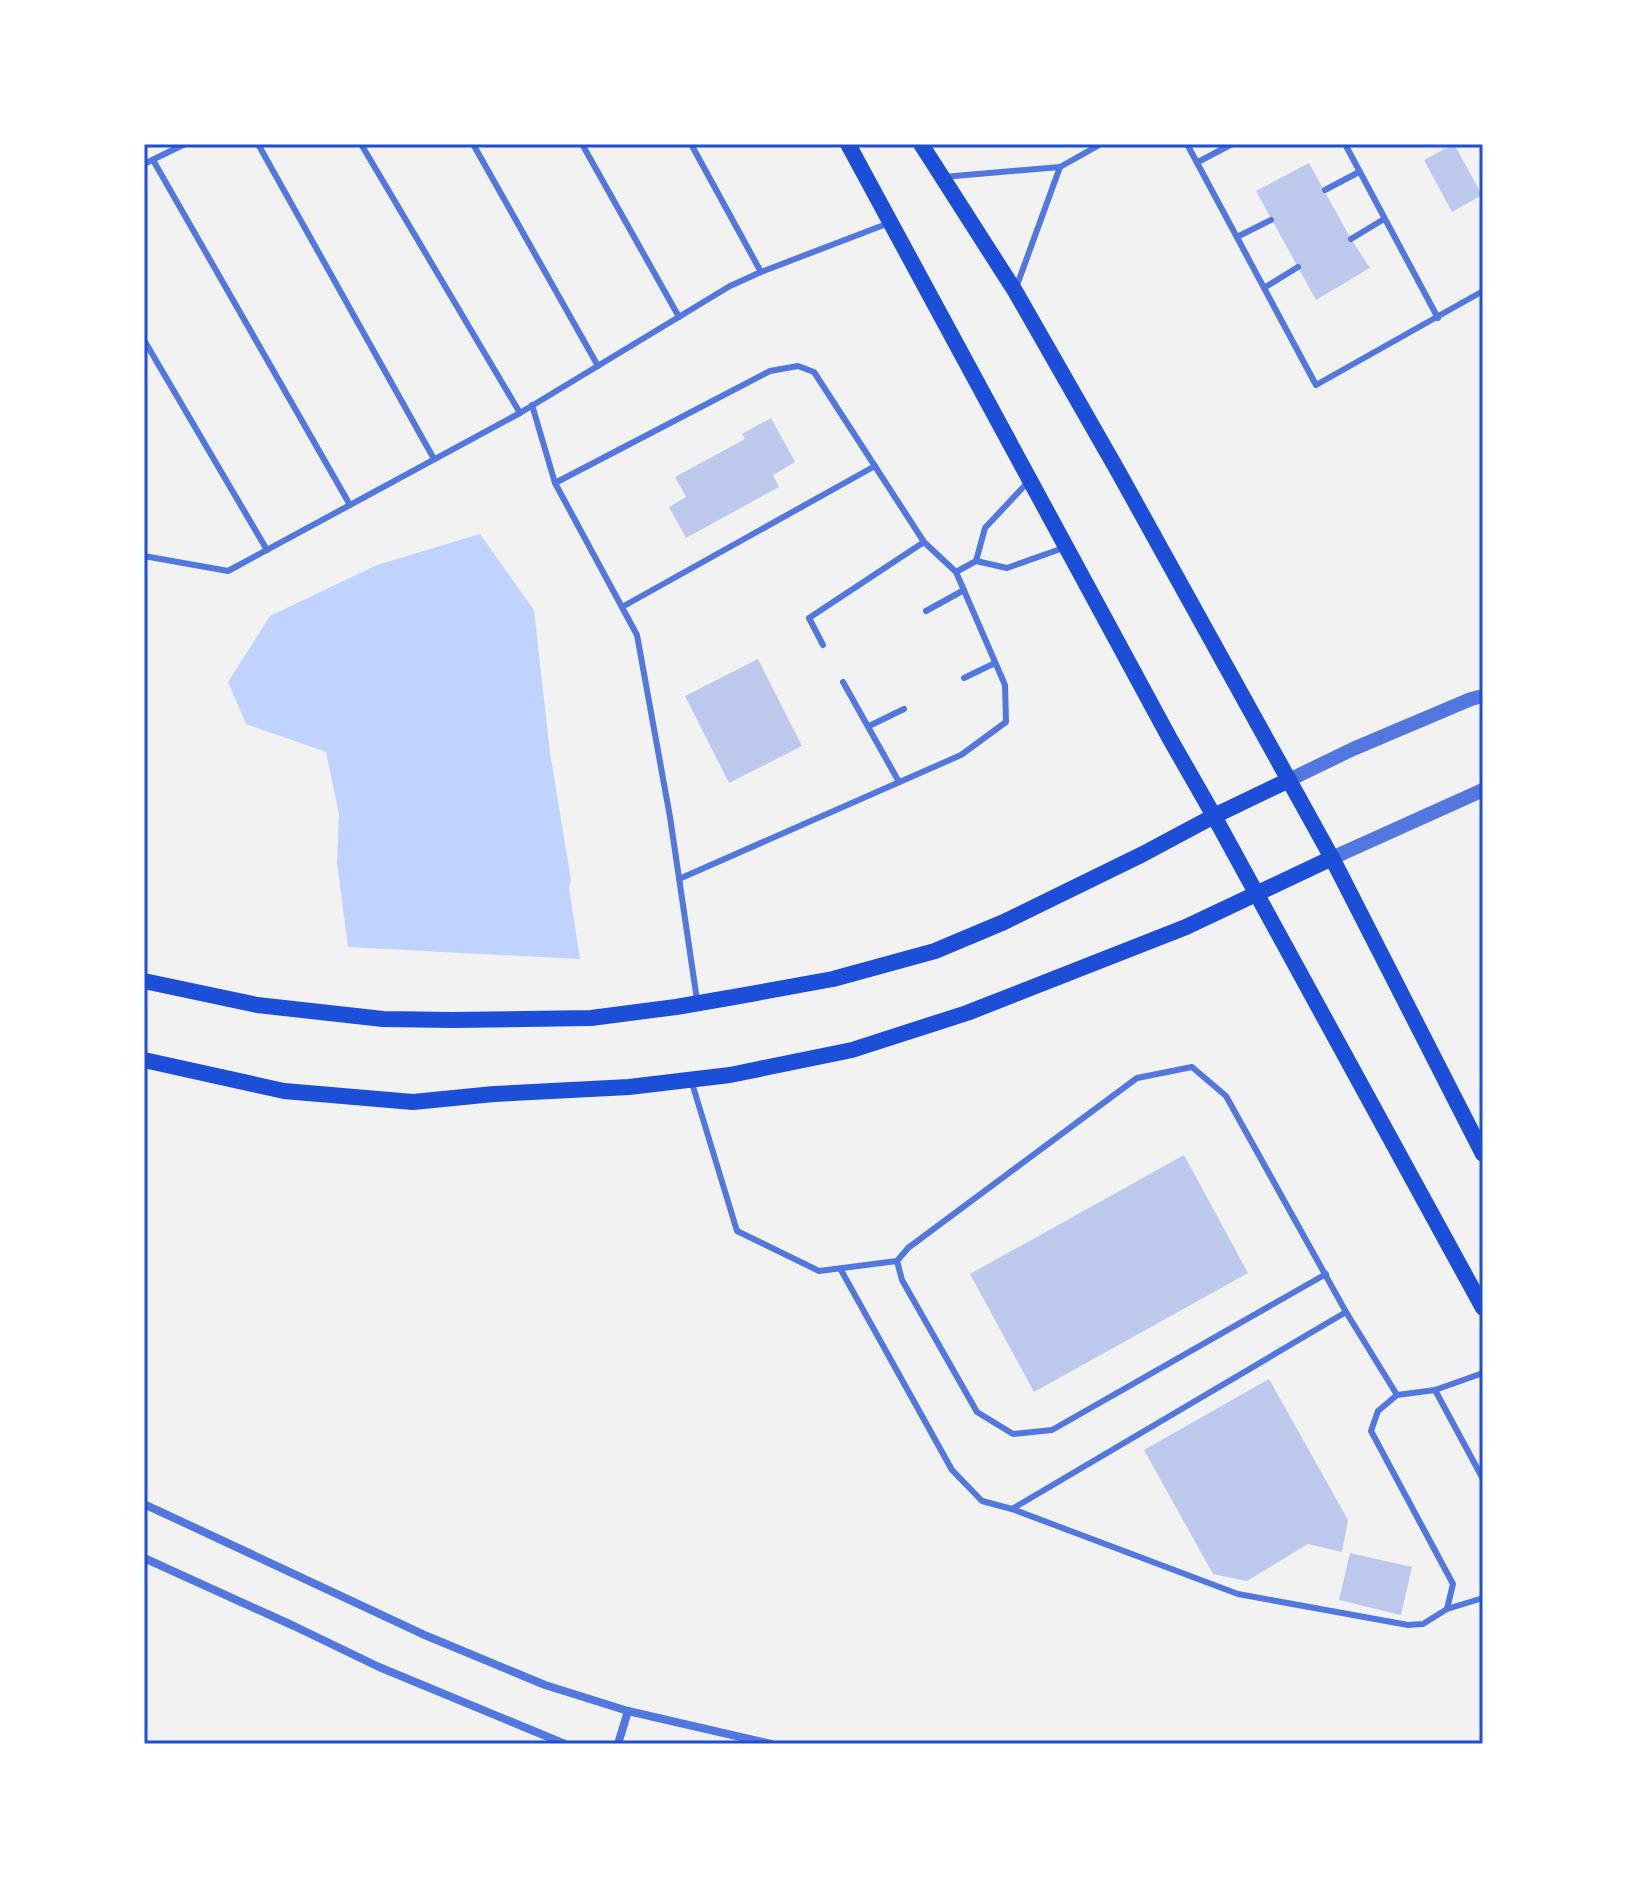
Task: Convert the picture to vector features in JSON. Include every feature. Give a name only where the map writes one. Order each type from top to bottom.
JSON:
[{"type":"main road","points":[[848,144],[1483,1308]]},
{"type":"main road","points":[[921,144],[1015,291],[1119,473],[1332,858],[1483,1154]]},
{"type":"main road","points":[[144,981],[257,1005],[383,1019],[591,1018],[697,1004],[833,979],[935,951],[1004,922],[1289,780]]},
{"type":"main road","points":[[144,1060],[284,1091],[413,1102],[629,1087],[730,1075],[852,1050],[967,1013],[1186,927],[1332,858]]},
{"type":"street","points":[[1289,780],[1353,749],[1483,696]]},
{"type":"street","points":[[1332,858],[1483,790]]},
{"type":"street","points":[[144,1504],[427,1636],[545,1685],[628,1711],[771,1744]]},
{"type":"street","points":[[144,1558],[379,1667],[565,1744]]},
{"type":"street","points":[[618,1744],[628,1711]]},
{"type":"lane","points":[[144,164],[185,144]]},
{"type":"lane","points":[[258,144],[434,459]]},
{"type":"lane","points":[[361,144],[520,413]]},
{"type":"lane","points":[[473,144],[598,366]]},
{"type":"lane","points":[[582,144],[679,317]]},
{"type":"lane","points":[[691,144],[761,272]]},
{"type":"lane","points":[[941,177],[1060,167],[1101,144]]},
{"type":"lane","points":[[1187,144],[1316,385],[1483,291]]},
{"type":"lane","points":[[1198,162],[1232,144]]},
{"type":"lane","points":[[1345,144],[1438,318]]},
{"type":"lane","points":[[153,160],[350,505]]},
{"type":"lane","points":[[1015,291],[1060,167]]},
{"type":"lane","points":[[1325,190],[1359,172]]},
{"type":"lane","points":[[1351,239],[1384,219]]},
{"type":"lane","points":[[1237,237],[1271,220]]},
{"type":"lane","points":[[144,547],[147,556],[228,571],[520,413],[730,286],[892,222]]},
{"type":"lane","points":[[1264,288],[1298,267]]},
{"type":"lane","points":[[144,340],[267,550]]},
{"type":"lane","points":[[555,483],[770,371],[798,366],[814,372],[924,542],[956,572],[1005,685],[1006,722],[961,755],[679,879]]},
{"type":"lane","points":[[532,405],[555,483],[637,635],[670,817],[697,1004]]},
{"type":"lane","points":[[622,607],[875,466]]},
{"type":"lane","points":[[976,561],[985,528],[1031,480]]},
{"type":"lane","points":[[823,645],[809,618],[924,542]]},
{"type":"lane","points":[[956,572],[976,561],[1007,568],[1067,547]]},
{"type":"lane","points":[[926,611],[964,590]]},
{"type":"lane","points":[[964,678],[995,663]]},
{"type":"lane","points":[[843,682],[899,782]]},
{"type":"lane","points":[[869,726],[904,709]]},
{"type":"lane","points":[[691,1080],[737,1231],[819,1271],[897,1261],[908,1248],[1137,1078],[1192,1067],[1226,1096],[1346,1312],[1397,1395]]},
{"type":"lane","points":[[897,1261],[902,1280],[977,1412],[1013,1434],[1052,1430],[1326,1274]]},
{"type":"lane","points":[[841,1270],[952,1470],[982,1501],[1012,1509],[1238,1594],[1408,1625],[1423,1624],[1447,1609],[1483,1598]]},
{"type":"lane","points":[[1012,1509],[1346,1312]]},
{"type":"lane","points":[[1447,1609],[1453,1584],[1371,1431],[1378,1411],[1397,1395],[1435,1390],[1483,1373]]},
{"type":"lane","points":[[1435,1390],[1483,1479]]},
{"type":"water","points":[[480,534],[534,610],[550,753],[571,880],[569,888],[580,959],[348,947],[337,863],[339,814],[326,752],[246,724],[228,682],[270,616],[377,565]]},
{"type":"building","points":[[1454,144],[1482,195],[1452,212],[1424,160]]},
{"type":"building","points":[[1309,163],[1370,268],[1316,300],[1256,191]]},
{"type":"building","points":[[771,418],[795,462],[773,475],[779,487],[686,538],[669,507],[686,497],[675,477],[745,439],[742,434]]},
{"type":"building","points":[[758,659],[802,746],[729,783],[685,696]]},
{"type":"building","points":[[1184,1155],[1248,1273],[1034,1392],[970,1274]]},
{"type":"building","points":[[1269,1379],[1348,1520],[1342,1552],[1308,1544],[1247,1581],[1213,1574],[1144,1450]]},
{"type":"building","points":[[1350,1553],[1412,1567],[1401,1615],[1339,1600]]}]
